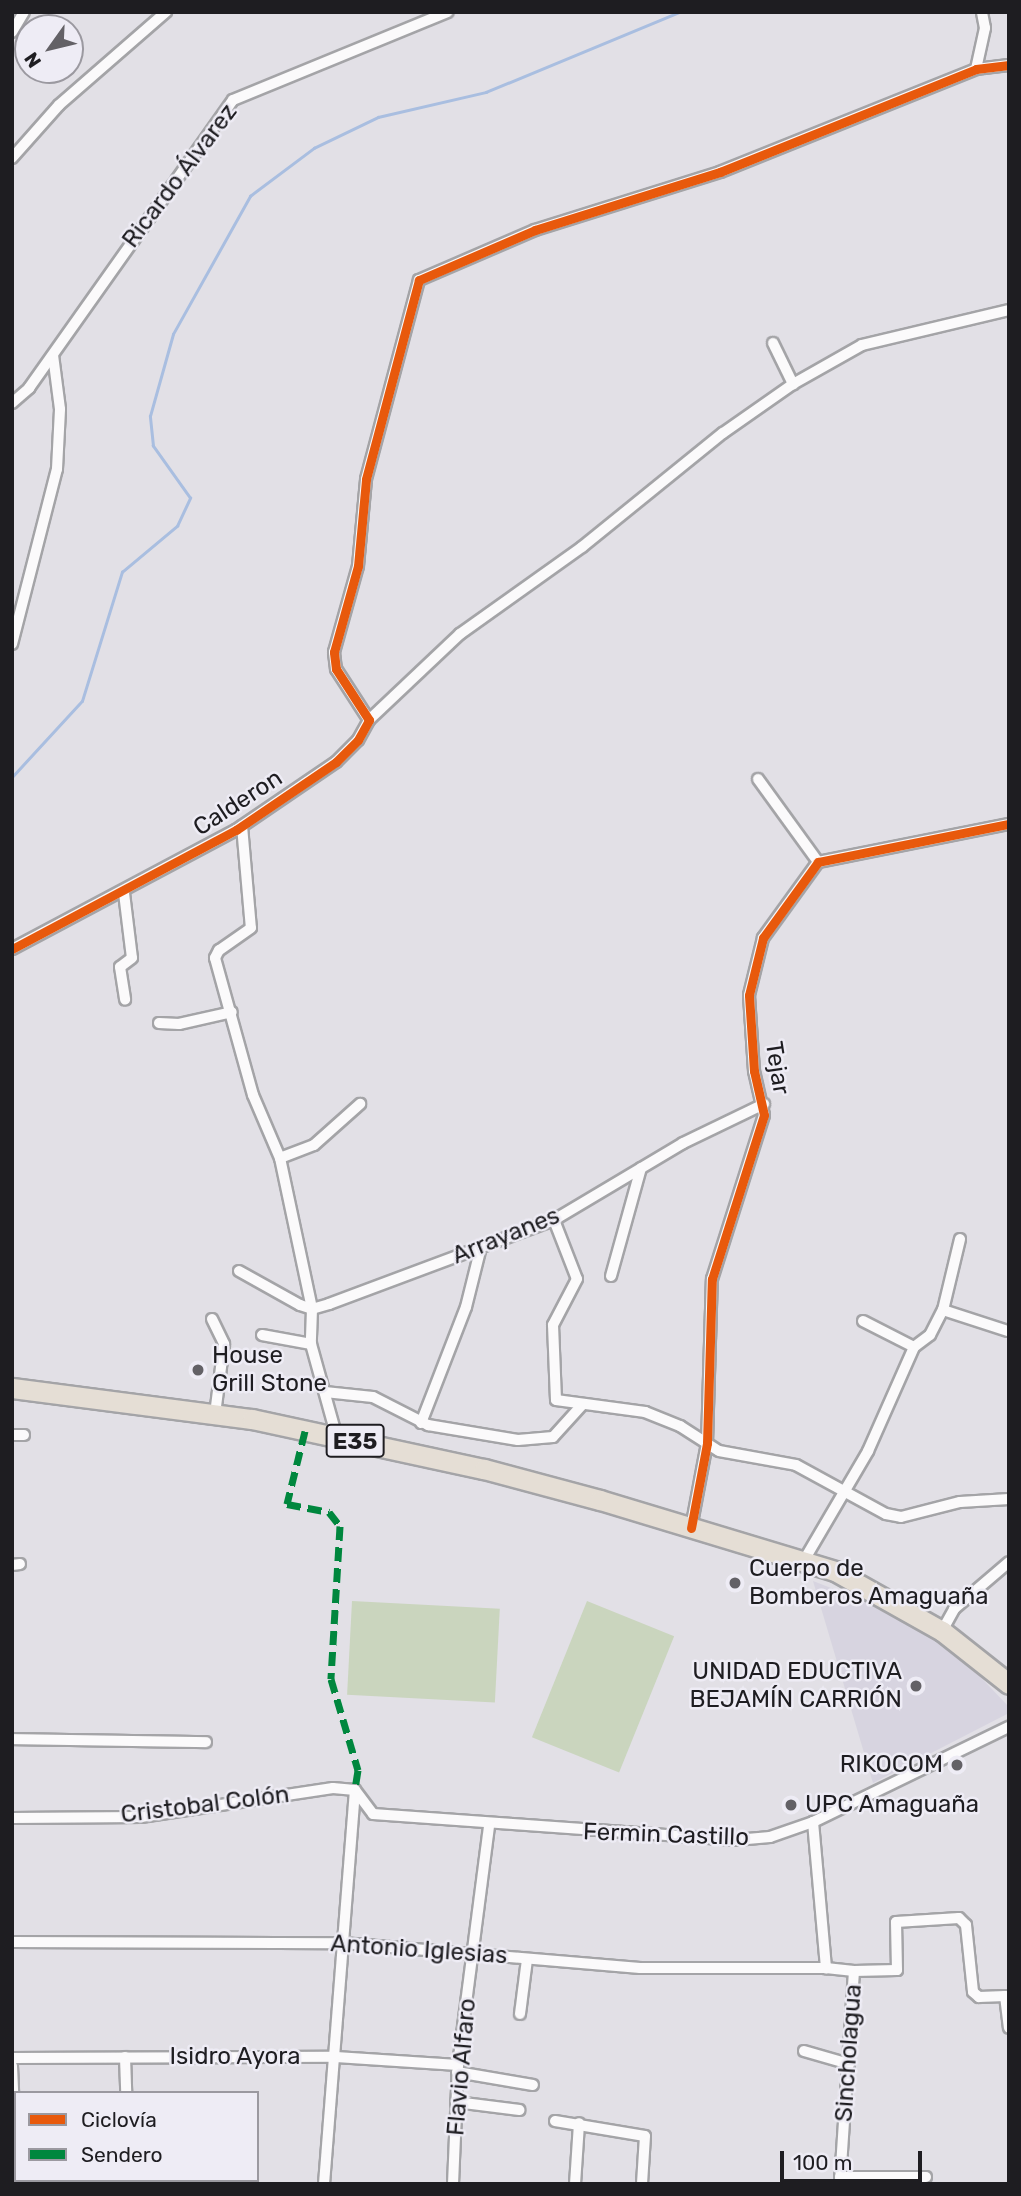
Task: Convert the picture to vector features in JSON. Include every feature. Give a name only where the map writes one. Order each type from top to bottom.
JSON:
[{"type":"highway","name":"E35","points":[[12,1388],[215,1414],[337,1438],[484,1469],[691,1528],[835,1571],[889,1598],[942,1631],[1009,1684]]},
{"type":"street","points":[[12,32],[24,12]]},
{"type":"street","points":[[12,158],[92,74],[166,12]]},
{"type":"street","name":"Ricardo Álvarez","points":[[12,404],[53,355],[233,100],[449,12]]},
{"type":"street","points":[[976,69],[985,28],[982,12]]},
{"type":"street","points":[[369,720],[336,670],[334,652],[358,566],[366,479],[419,280],[535,230],[802,142],[976,69],[1009,65]]},
{"type":"street","name":"Calderon","points":[[12,949],[124,893],[242,826],[336,762],[358,740],[369,720],[460,634],[604,531],[723,433],[793,384],[862,345],[1009,310]]},
{"type":"street","points":[[773,343],[793,384]]},
{"type":"street","points":[[12,644],[57,469],[60,409],[53,355]]},
{"type":"street","points":[[758,779],[818,862],[1009,824]]},
{"type":"street","points":[[242,826],[251,928],[215,955],[253,1095],[280,1158],[312,1309],[311,1344],[337,1438]]},
{"type":"street","name":"Tejar","points":[[691,1528],[707,1443],[712,1279],[758,1143],[764,1104],[753,1058],[751,973],[763,937],[818,862]]},
{"type":"street","points":[[124,893],[132,958],[120,967],[125,1000]]},
{"type":"street","points":[[159,1023],[179,1024],[232,1012]]},
{"type":"street","points":[[280,1158],[314,1145],[360,1104]]},
{"type":"street","name":"Arrayanes","points":[[312,1309],[480,1251],[554,1220],[641,1168],[764,1104]]},
{"type":"street","points":[[611,1276],[641,1168]]},
{"type":"street","points":[[554,1220],[577,1279],[553,1325],[554,1394],[562,1403],[645,1412],[727,1454],[796,1465],[870,1508],[901,1517],[960,1502],[1009,1499]]},
{"type":"street","points":[[803,1562],[841,1491],[868,1451],[914,1347],[930,1335],[943,1310],[960,1239]]},
{"type":"street","points":[[421,1423],[466,1307],[480,1251]]},
{"type":"street","points":[[239,1271],[312,1309]]},
{"type":"street","points":[[943,1310],[1008,1331]]},
{"type":"street","points":[[212,1319],[224,1344],[215,1414]]},
{"type":"street","points":[[863,1321],[914,1347]]},
{"type":"street","points":[[262,1335],[311,1344]]},
{"type":"street","points":[[326,1392],[373,1397],[421,1423],[480,1436],[548,1438],[558,1435],[582,1405]]},
{"type":"street","points":[[942,1631],[954,1609],[1009,1562]]},
{"type":"street","name":"Fermin Castillo","points":[[355,1813],[489,1825],[736,1840],[769,1837],[813,1822],[1009,1727]]},
{"type":"street","points":[[12,1739],[206,1742]]},
{"type":"street","name":"Cristobal Colón","points":[[12,1818],[141,1817],[333,1788],[355,1790]]},
{"type":"street","points":[[324,2184],[355,1790]]},
{"type":"street","points":[[355,1790],[373,1814]]},
{"type":"street","name":"Sincholagua","points":[[813,1822],[826,1968],[855,1971],[840,2180]]},
{"type":"street","name":"Flavio Alfaro","points":[[453,2184],[458,2069],[489,1825]]},
{"type":"street","points":[[855,1971],[897,1970],[896,1922],[959,1917],[966,1925],[973,1992],[979,1997],[1005,1996],[1009,2028]]},
{"type":"street","name":"Antonio Iglesias","points":[[12,1942],[343,1943],[640,1968],[826,1968]]},
{"type":"street","points":[[520,2014],[527,1959]]},
{"type":"street","points":[[804,2051],[849,2064]]},
{"type":"street","points":[[125,2057],[126,2091]]},
{"type":"street","name":"Isidro Ayora","points":[[12,2058],[336,2057],[458,2069],[533,2085]]},
{"type":"street","points":[[12,2066],[14,2159]]},
{"type":"street","points":[[456,2102],[519,2110]]},
{"type":"street","points":[[555,2120],[645,2136],[642,2184]]},
{"type":"street","points":[[575,2184],[579,2123]]},
{"type":"street","points":[[840,2180],[926,2177]]},
{"type":"shaded area","name":"UNIDAD EDUCTIVA BEJAMÍN CARRIÓN","points":[[813,1581],[900,1615],[969,1665],[1009,1707],[1009,1713],[873,1783]]},
{"type":"green space","points":[[352,1601],[500,1609],[495,1703],[347,1695]]},
{"type":"green space","points":[[587,1601],[674,1636],[619,1773],[532,1737]]},
{"type":"waterway","points":[[12,777],[82,701],[122,572],[177,526],[190,498],[153,446],[150,416],[173,334],[250,196],[314,148],[378,117],[486,92],[679,12]]},
{"type":"marked path","points":[[305,1431],[287,1504],[329,1512],[340,1526],[331,1679],[358,1770],[355,1790]]},
{"type":"cycle path","points":[[12,949],[236,830],[336,762],[358,740],[369,720],[336,669],[334,652],[358,566],[366,479],[419,280],[535,230],[720,172],[976,69],[1009,65]]},
{"type":"cycle path","points":[[691,1528],[707,1443],[712,1279],[764,1115],[754,1071],[749,995],[763,938],[818,862],[1009,824]]},
{"type":"place","name":"House Grill Stone","points":[[198,1370]]},
{"type":"place","name":"Cuerpo de Bomberos Amaguaña","points":[[735,1583]]},
{"type":"place","name":"UNIDAD EDUCTIVA BEJAMÍN CARRIÓN","points":[[916,1686]]},
{"type":"place","name":"RIKOCOM","points":[[957,1765]]},
{"type":"place","name":"UPC Amaguaña","points":[[791,1805]]}]
